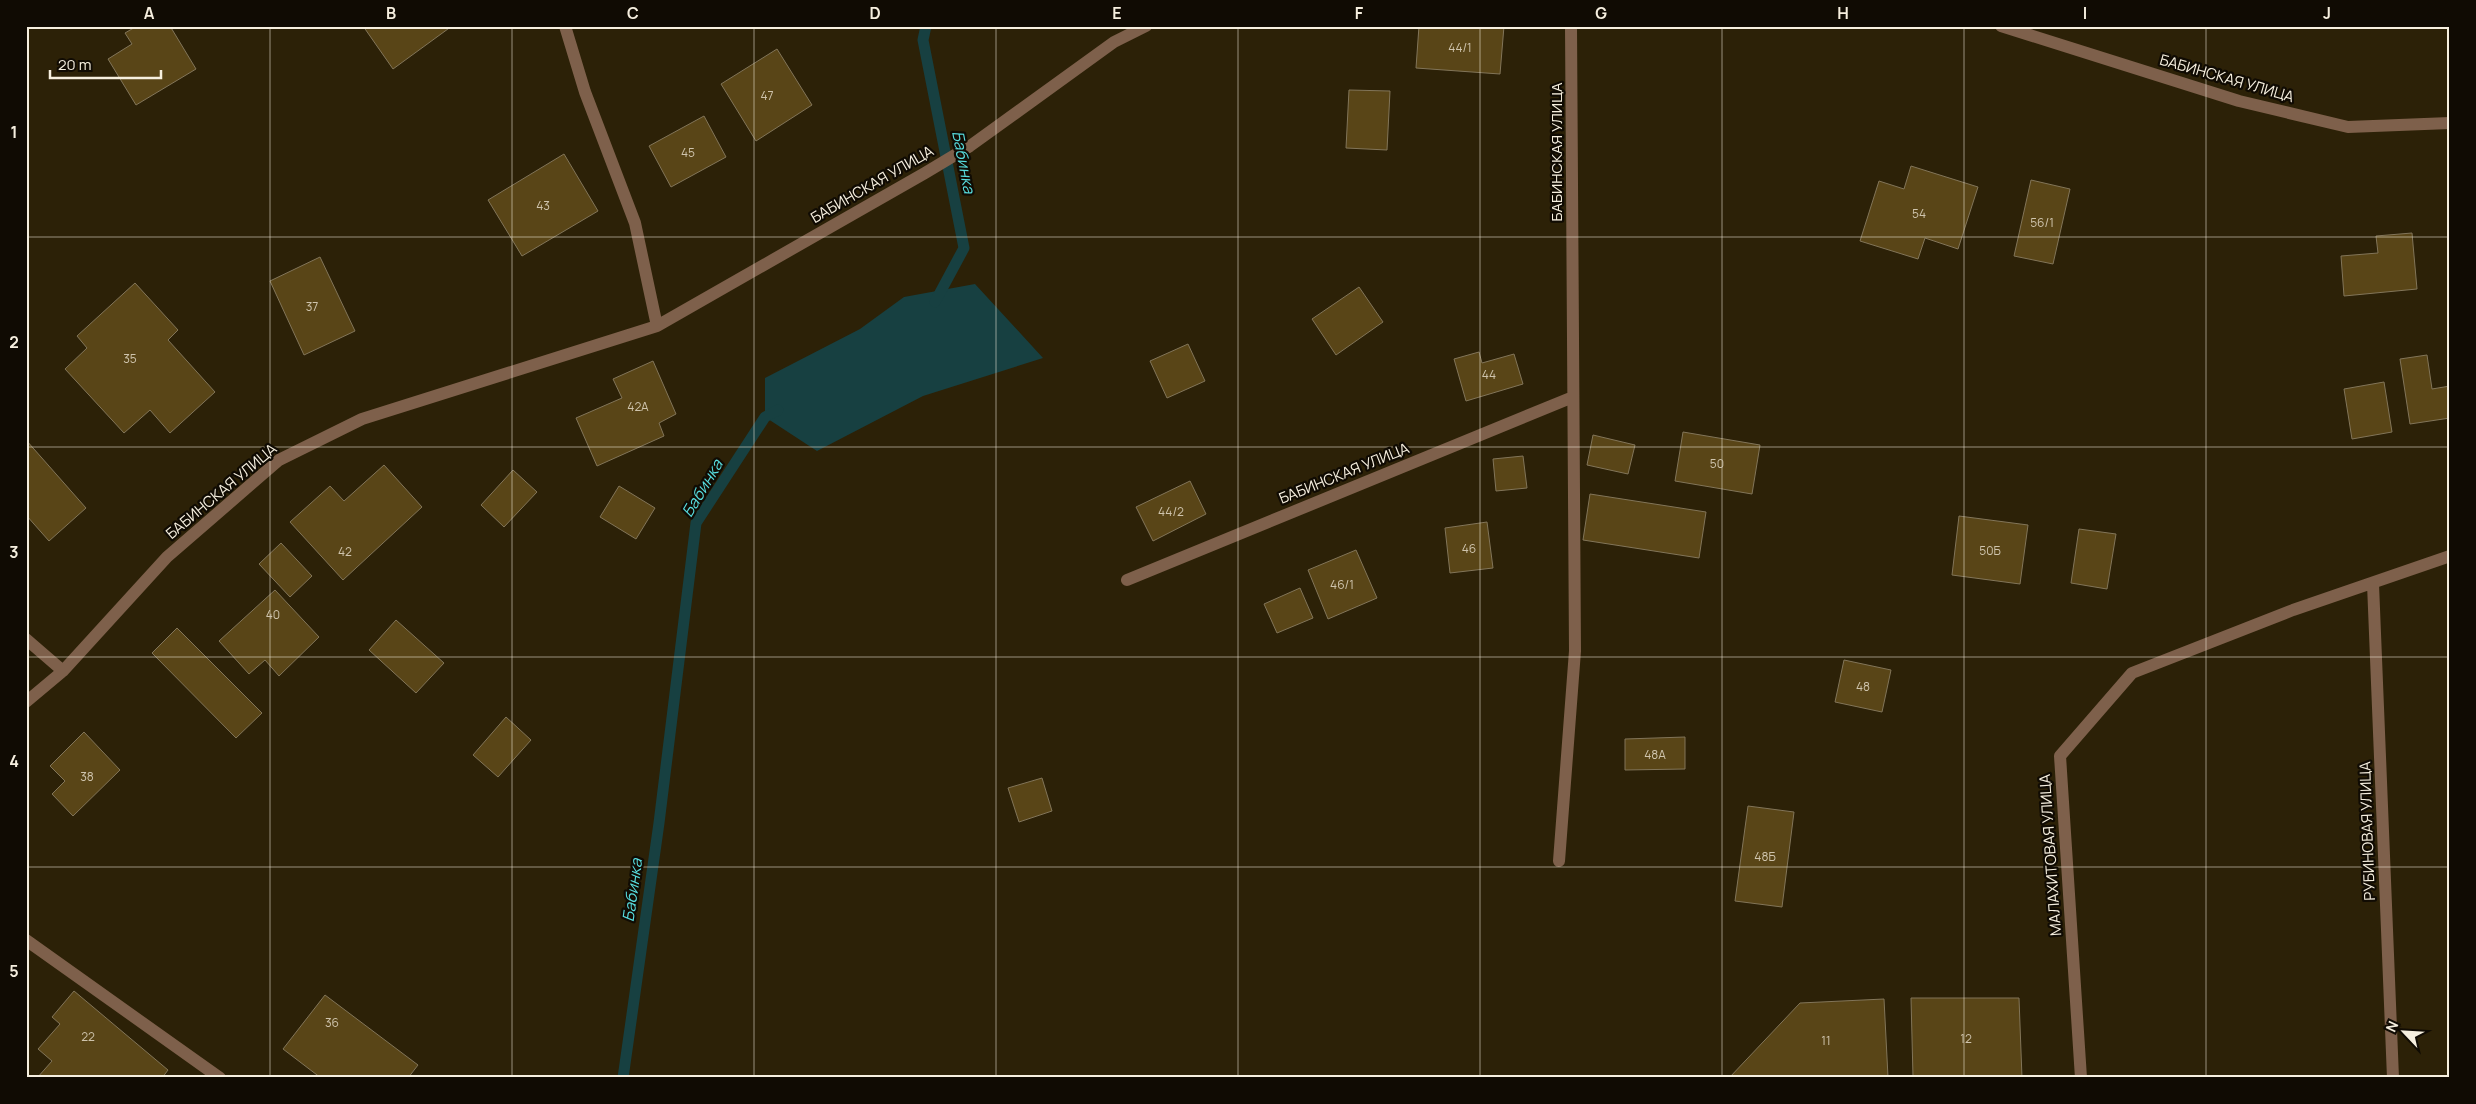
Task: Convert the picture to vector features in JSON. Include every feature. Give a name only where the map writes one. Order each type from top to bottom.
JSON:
[{"type":"street","points":[[565,26],[585,92],[634,223],[657,326]]},
{"type":"street","name":"БАБИНСКАЯ УЛИЦА","points":[[26,702],[62,671],[167,557],[279,460],[362,419],[657,326],[970,146],[1114,42],[1146,26]]},
{"type":"street","name":"БАБИНСКАЯ УЛИЦА","points":[[1559,861],[1575,651],[1571,26]]},
{"type":"street","name":"БАБИНСКАЯ УЛИЦА","points":[[2001,26],[2239,101],[2348,127],[2450,123]]},
{"type":"street","name":"БАБИНСКАЯ УЛИЦА","points":[[1127,580],[1573,397]]},
{"type":"street","name":"МАЛАХИТОВАЯ УЛИЦА","points":[[2081,1078],[2060,756],[2132,674],[2292,610],[2373,584],[2450,556]]},
{"type":"street","name":"РУБИНОВАЯ УЛИЦА","points":[[2373,584],[2394,1078]]},
{"type":"street","points":[[26,639],[62,671]]},
{"type":"street","points":[[26,940],[220,1078]]},
{"type":"water","points":[[975,284],[1043,358],[923,396],[817,451],[765,417],[765,378],[860,329],[904,297]]},
{"type":"building","points":[[137,26],[170,26],[196,69],[136,105],[108,59],[132,44],[125,33]]},
{"type":"building","points":[[363,26],[452,26],[393,69]]},
{"type":"building","points":[[1419,26],[1504,26],[1500,74],[1416,68]]},
{"type":"building","points":[[777,49],[812,105],[756,141],[721,84]]},
{"type":"building","points":[[1349,90],[1390,91],[1387,150],[1346,148]]},
{"type":"building","points":[[704,116],[726,157],[671,187],[649,146]]},
{"type":"building","points":[[564,154],[598,211],[522,256],[488,200]]},
{"type":"building","points":[[1911,166],[1978,187],[1958,249],[1925,238],[1918,259],[1860,241],[1879,181],[1904,189]]},
{"type":"building","points":[[2031,180],[2070,189],[2053,264],[2014,256]]},
{"type":"building","points":[[2412,233],[2417,289],[2344,296],[2341,256],[2378,253],[2376,236]]},
{"type":"building","points":[[320,257],[355,331],[304,355],[270,281]]},
{"type":"building","points":[[135,283],[178,330],[168,340],[215,392],[170,433],[150,410],[124,433],[65,369],[87,348],[77,336]]},
{"type":"building","points":[[1359,287],[1383,322],[1336,355],[1312,319]]},
{"type":"building","points":[[1188,344],[1205,381],[1167,398],[1150,361]]},
{"type":"building","points":[[1479,352],[1482,363],[1514,354],[1523,384],[1466,401],[1454,359]]},
{"type":"building","points":[[2427,355],[2432,389],[2450,386],[2450,418],[2410,424],[2400,359]]},
{"type":"building","points":[[653,361],[676,414],[659,423],[664,436],[597,466],[576,418],[622,398],[613,379]]},
{"type":"building","points":[[2384,382],[2392,432],[2352,439],[2344,389]]},
{"type":"building","points":[[1683,432],[1760,445],[1752,494],[1675,481]]},
{"type":"building","points":[[1593,435],[1635,445],[1628,474],[1587,465]]},
{"type":"building","points":[[26,440],[86,508],[49,541],[26,515]]},
{"type":"building","points":[[1523,456],[1527,488],[1496,491],[1493,459]]},
{"type":"building","points":[[384,465],[422,507],[343,580],[290,522],[330,486],[344,501]]},
{"type":"building","points":[[513,470],[537,492],[504,527],[481,505]]},
{"type":"building","points":[[1190,481],[1206,514],[1153,541],[1136,507]]},
{"type":"building","points":[[619,486],[655,508],[636,539],[600,517]]},
{"type":"building","points":[[1590,494],[1706,512],[1699,558],[1583,540]]},
{"type":"building","points":[[1959,516],[2028,525],[2020,584],[1952,575]]},
{"type":"building","points":[[1487,522],[1493,568],[1450,573],[1445,528]]},
{"type":"building","points":[[2079,529],[2116,534],[2107,589],[2071,583]]},
{"type":"building","points":[[281,543],[312,576],[290,597],[259,564]]},
{"type":"building","points":[[1356,550],[1377,598],[1328,619],[1308,570]]},
{"type":"building","points":[[1300,588],[1313,618],[1277,633],[1264,604]]},
{"type":"building","points":[[275,590],[319,637],[279,676],[265,660],[249,674],[219,641]]},
{"type":"building","points":[[396,620],[444,663],[416,693],[369,650]]},
{"type":"building","points":[[177,628],[262,713],[236,738],[152,653]]},
{"type":"building","points":[[1844,660],[1891,670],[1882,712],[1835,702]]},
{"type":"building","points":[[506,717],[531,740],[498,777],[473,755]]},
{"type":"building","points":[[84,732],[120,770],[73,816],[52,794],[65,781],[50,766]]},
{"type":"building","points":[[1685,737],[1685,769],[1625,770],[1625,739]]},
{"type":"building","points":[[1042,778],[1052,811],[1019,822],[1008,788]]},
{"type":"building","points":[[1748,806],[1794,812],[1782,907],[1735,901]]},
{"type":"building","points":[[74,991],[168,1070],[162,1078],[37,1078],[52,1061],[38,1049],[60,1024],[52,1017]]},
{"type":"building","points":[[325,995],[418,1065],[408,1078],[321,1078],[283,1049]]},
{"type":"building","points":[[1911,998],[2019,998],[2022,1078],[1913,1077]]},
{"type":"building","points":[[1884,999],[1888,1077],[1729,1078],[1800,1003]]},
{"type":"waterway","name":"Бабинка","points":[[926,26],[923,40],[964,248],[935,302]]},
{"type":"waterway","name":"Бабинка","points":[[623,1078],[659,823],[696,523],[765,417],[778,410]]}]
